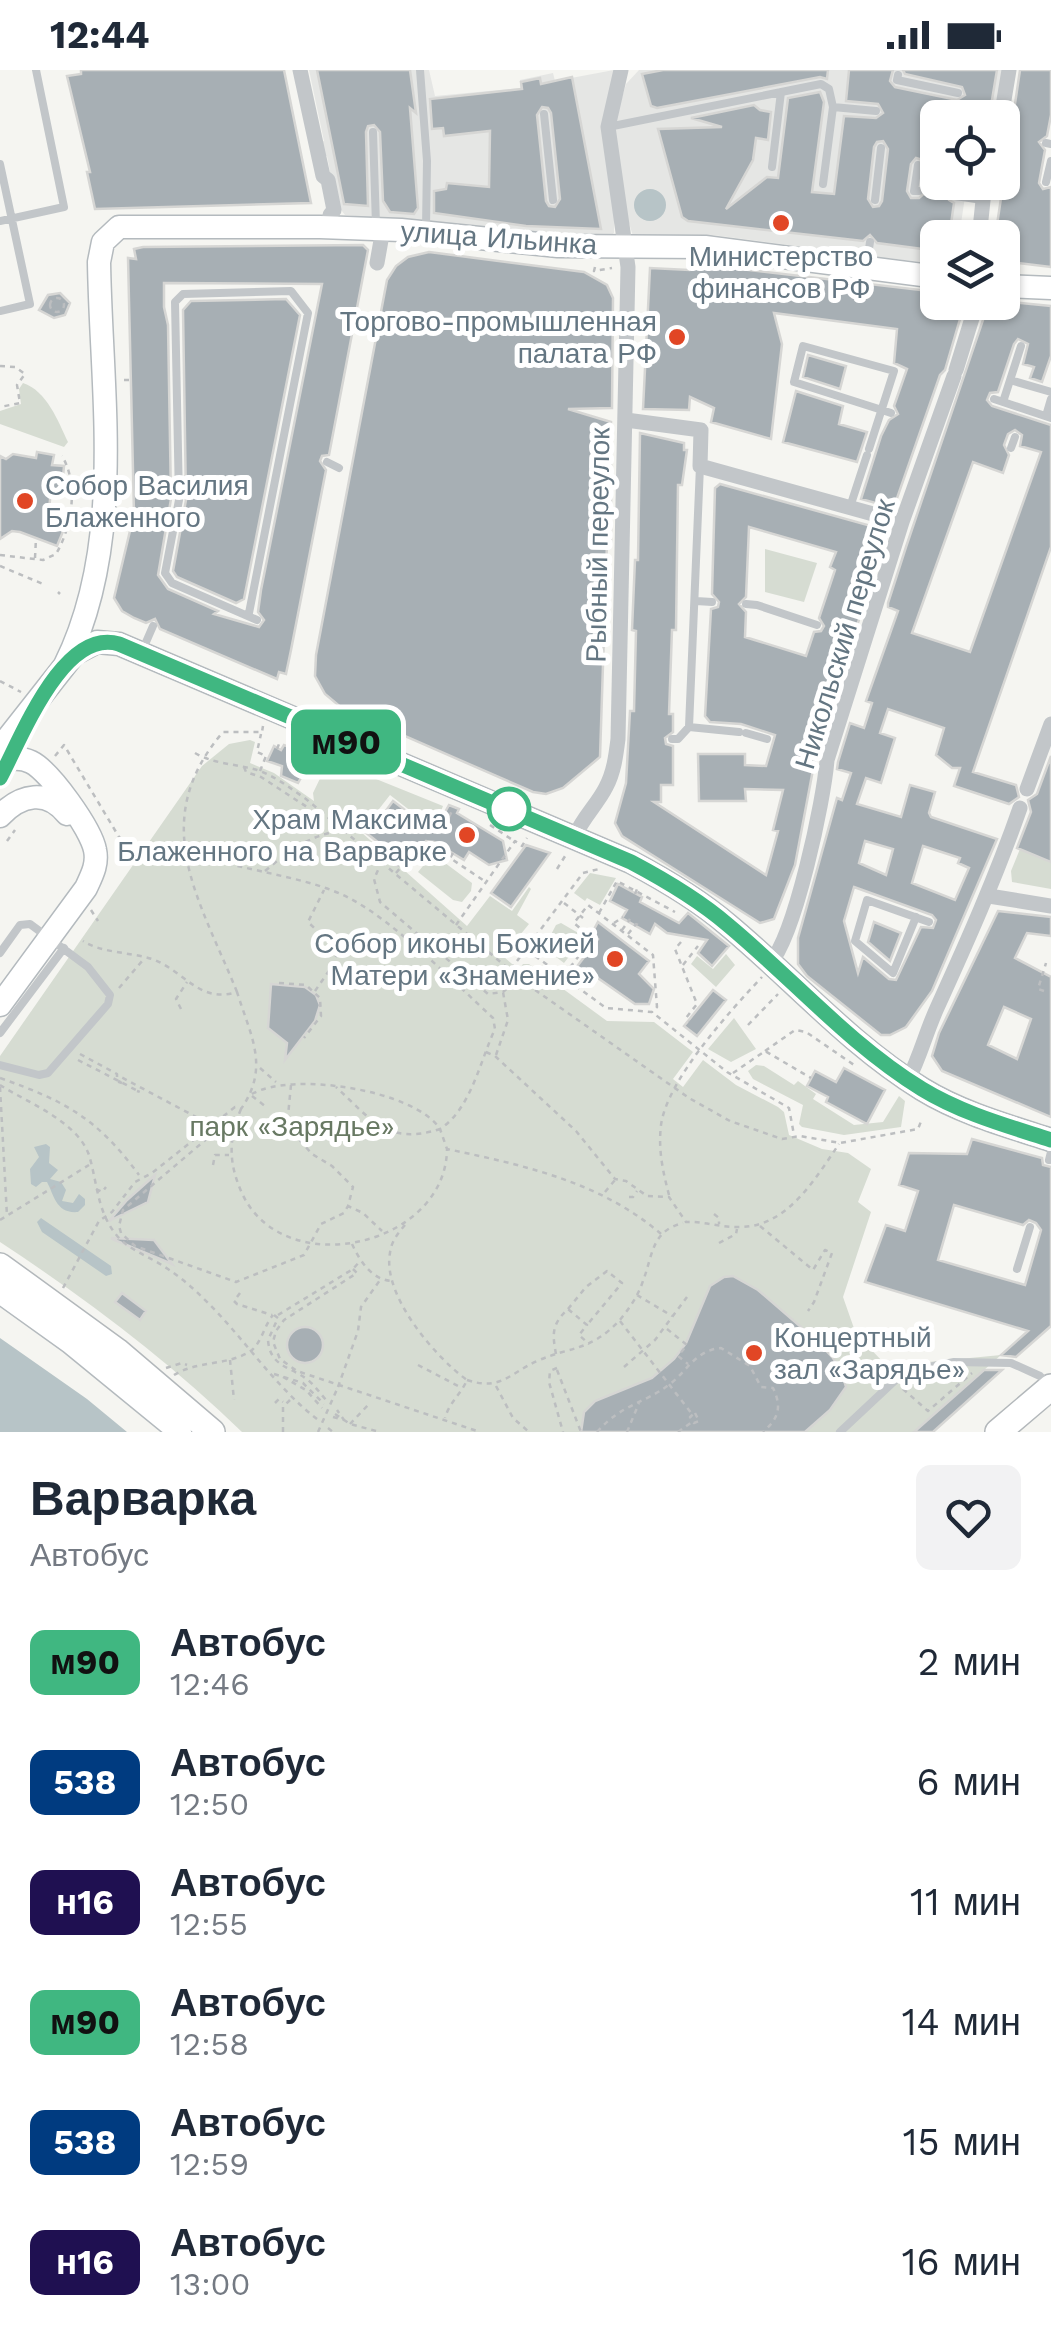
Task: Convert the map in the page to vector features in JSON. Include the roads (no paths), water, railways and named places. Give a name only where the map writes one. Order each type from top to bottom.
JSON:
[{"type":"main road","points":[[0,1266],[106,1342],[212,1432]]},
{"type":"main road","points":[[998,1432],[1051,1387]]},
{"type":"street","points":[[300,70],[331,221]]},
{"type":"street","points":[[608,127],[621,70]]},
{"type":"street","points":[[1001,100],[1009,70]]},
{"type":"street","name":"Рыбный переулок","points":[[573,842],[582,819],[606,788],[624,739],[628,266],[623,256],[608,127]]},
{"type":"street","points":[[980,220],[983,200]]},
{"type":"street","name":"улица Ильинка","points":[[64,666],[83,618],[101,537],[104,482],[99,262],[103,242],[119,227],[331,221],[380,229],[557,239],[623,256],[705,247],[920,274]]},
{"type":"street","points":[[377,263],[380,229]]},
{"type":"street","points":[[1020,287],[1051,288]]},
{"type":"street","name":"Никольский переулок","points":[[766,969],[785,942],[824,797],[827,760],[859,640],[902,522],[931,426],[956,380],[972,320]]},
{"type":"street","points":[[626,420],[701,430],[700,466],[902,522]]},
{"type":"street","points":[[0,1004],[52,939],[93,874],[95,847],[45,771],[30,761],[2,761],[31,698],[86,646],[111,642],[664,879],[725,922],[766,969],[908,1080],[1050,1151]]},
{"type":"street","points":[[1027,789],[1051,724]]},
{"type":"street","points":[[0,989],[52,939],[87,869],[87,849],[64,810],[49,800],[23,798],[8,822]]},
{"type":"street","points":[[908,1080],[942,985],[965,934],[989,896],[1020,808]]},
{"type":"street","points":[[989,896],[1051,906]]},
{"type":"street","points":[[0,1292],[70,1342],[180,1432]]},
{"type":"lane","points":[[0,220],[64,208],[36,70]]},
{"type":"lane","points":[[420,70],[428,161],[426,232]]},
{"type":"lane","points":[[898,76],[897,80],[958,93]]},
{"type":"lane","points":[[608,127],[821,84],[829,89],[834,107],[823,184]]},
{"type":"lane","points":[[772,166],[780,92]]},
{"type":"lane","points":[[834,107],[876,111]]},
{"type":"lane","points":[[544,114],[553,200]]},
{"type":"lane","points":[[373,132],[380,229]]},
{"type":"lane","points":[[875,200],[881,148]]},
{"type":"lane","points":[[1046,182],[1051,162]]},
{"type":"lane","points":[[0,164],[30,304],[0,311]]},
{"type":"lane","points":[[918,165],[914,190],[919,191]]},
{"type":"lane","points":[[867,266],[870,242]]},
{"type":"lane","points":[[246,615],[250,613],[287,445],[308,312],[290,291],[183,294],[175,302],[179,500],[165,573],[170,587],[258,620]]},
{"type":"lane","points":[[850,507],[868,452],[887,412],[894,371],[804,346],[794,382],[887,412]]},
{"type":"lane","points":[[1010,380],[1051,396],[1049,417],[999,400],[1021,346]]},
{"type":"lane","points":[[1011,448],[1015,436]]},
{"type":"lane","points":[[327,462],[339,468]]},
{"type":"lane","points":[[672,739],[678,740],[689,728],[700,466]]},
{"type":"lane","points":[[696,600],[712,602]]},
{"type":"lane","points":[[746,604],[816,625]]},
{"type":"lane","points":[[141,653],[153,626]]},
{"type":"lane","points":[[689,728],[743,732],[768,739]]},
{"type":"lane","points":[[916,917],[900,965],[893,973],[855,941],[866,900],[916,917],[929,922]]},
{"type":"lane","points":[[0,953],[20,926],[30,924],[88,966],[110,995],[108,1004],[72,1054],[44,1075],[0,1065]]},
{"type":"lane","points":[[0,1033],[52,939]]},
{"type":"lane","points":[[1018,1269],[1030,1227]]},
{"type":"lane","points":[[840,1432],[904,1372],[954,1362],[1011,1362],[1040,1376],[1051,1387]]},
{"type":"place","name":"Министерство финансов РФ","points":[[781,223]]},
{"type":"place","name":"Торгово-промышленная палата РФ","points":[[677,337]]},
{"type":"place","name":"Собор Василия Блаженного","points":[[25,501]]},
{"type":"place","name":"Храм Максима Блаженного на Варварке","points":[[467,835]]},
{"type":"place","name":"Собор иконы Божией Матери «Знамение»","points":[[615,959]]},
{"type":"place","name":"Концертный зал «Зарядье»","points":[[754,1353]]},
{"type":"park label","name":"парк «Зарядье»","points":[[292,1126]]}]
